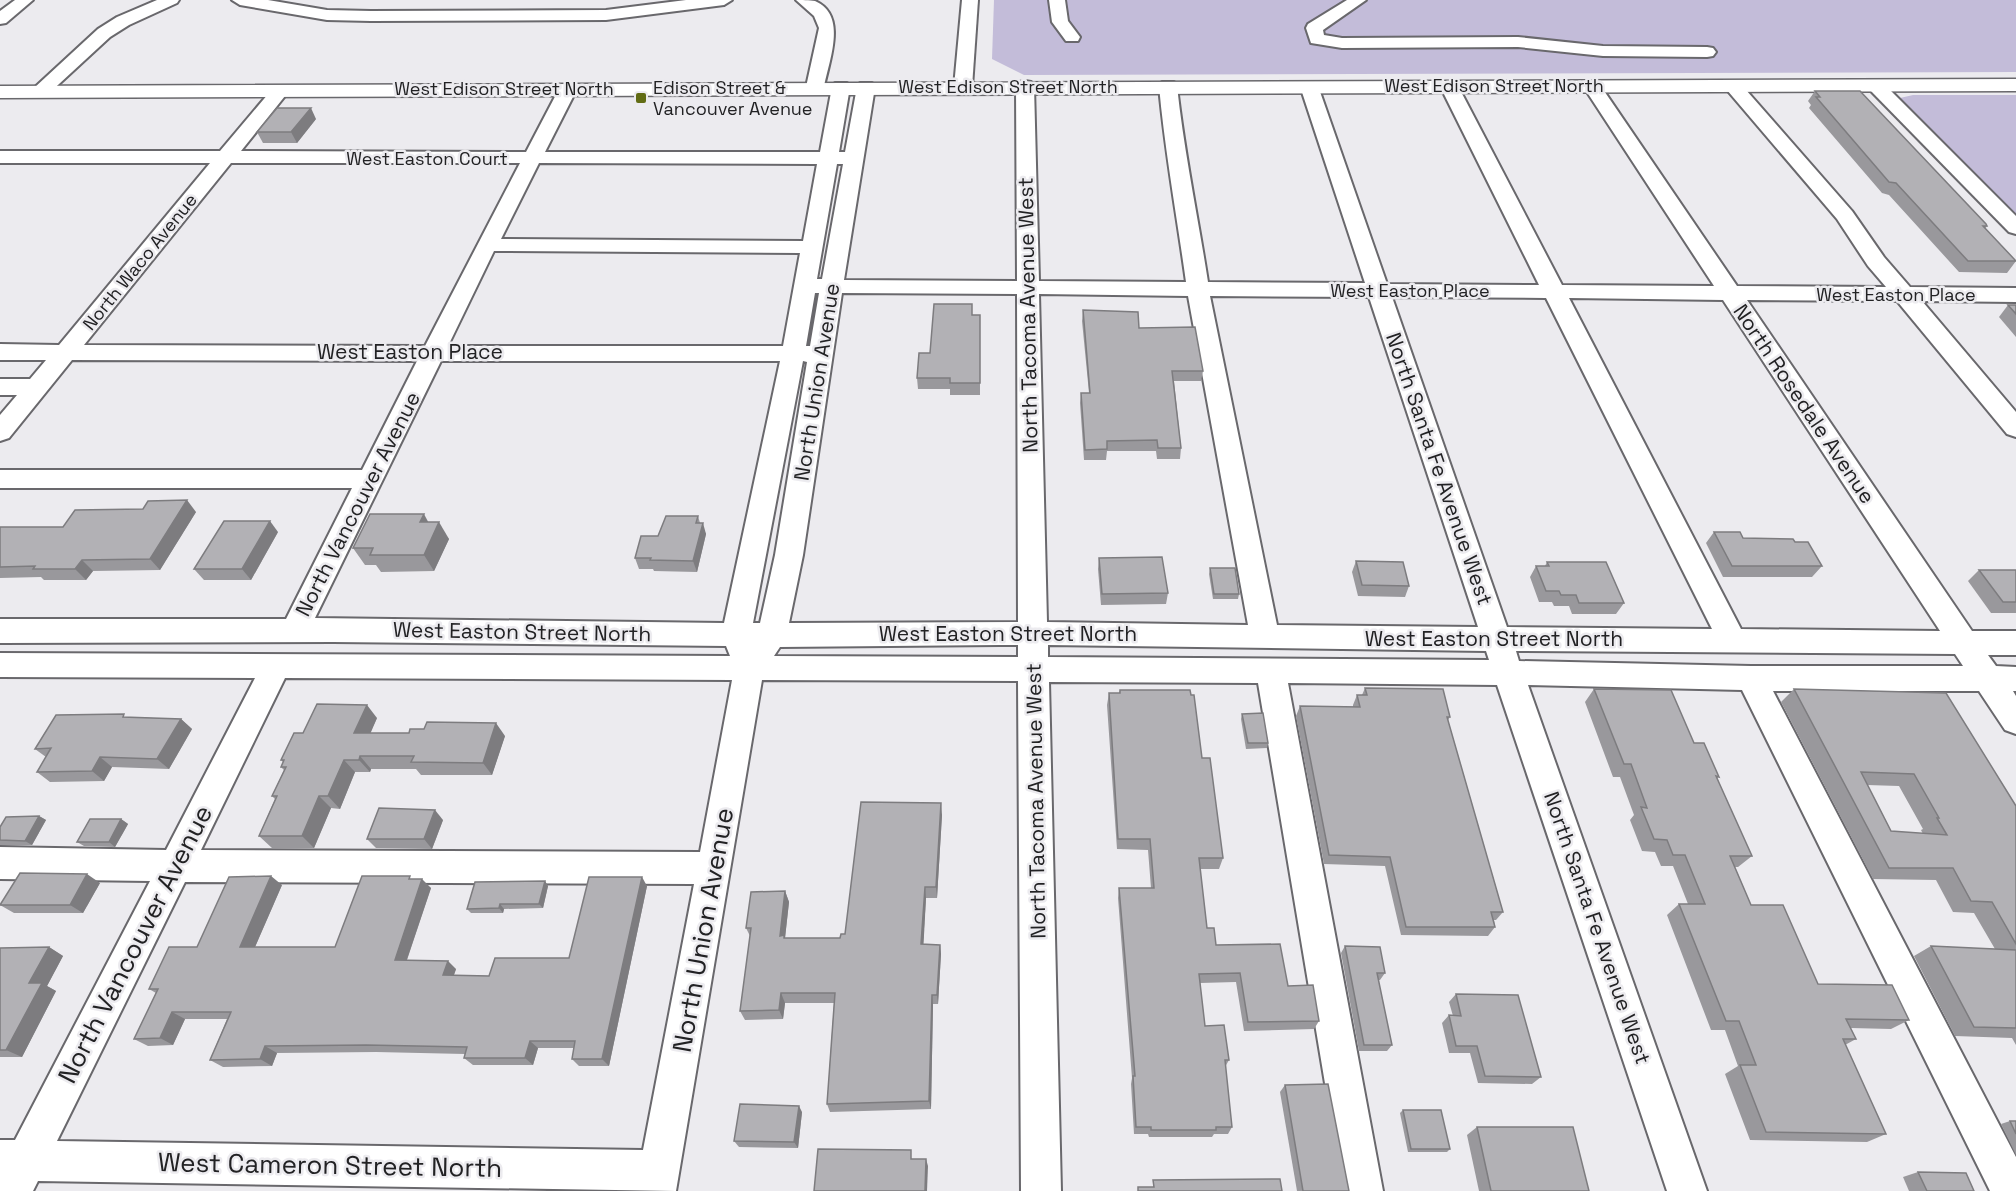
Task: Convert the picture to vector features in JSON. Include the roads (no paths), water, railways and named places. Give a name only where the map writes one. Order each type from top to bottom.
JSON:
[{"type":"main road","name":"West Edison Street North","points":[[0,92],[1025,86],[2016,85]]},
{"type":"street","points":[[0,19],[26,0]]},
{"type":"street","points":[[40,92],[104,33],[123,21],[171,0]]},
{"type":"street","points":[[240,0],[327,15],[429,16],[606,15],[724,0]]},
{"type":"street","points":[[804,0],[820,14],[827,28],[815,87]]},
{"type":"street","points":[[963,87],[970,0]]},
{"type":"street","points":[[1057,0],[1060,22],[1072,37]]},
{"type":"street","points":[[1358,0],[1314,28],[1317,39],[1342,43],[1529,42],[1603,51],[1707,52]]},
{"type":"street","points":[[1875,85],[2016,228]]},
{"type":"street","name":"North Tacoma Avenue West","points":[[1025,86],[1041,1191]]},
{"type":"street","points":[[1168,86],[1174,146],[1185,197],[1198,290],[1265,637]]},
{"type":"street","name":"North Santa Fe Avenue West","points":[[1309,86],[1687,1191]]},
{"type":"street","points":[[1449,86],[1732,640]]},
{"type":"street","name":"North Rosedale Avenue","points":[[1592,86],[1964,642],[2002,679],[2016,721]]},
{"type":"street","points":[[1733,86],[1845,215],[1875,261],[2016,429]]},
{"type":"street","name":"North Union Avenue","points":[[749,670],[736,634],[793,354],[841,87]]},
{"type":"street","name":"North Union Avenue","points":[[657,1180],[749,670],[772,635],[789,555],[820,354],[866,87]]},
{"type":"street","name":"North Vancouver Avenue","points":[[294,631],[487,245],[568,89]]},
{"type":"street","name":"North Waco Avenue","points":[[0,432],[280,91]]},
{"type":"street","name":"West Easton Court","points":[[0,157],[532,160],[855,158]]},
{"type":"street","points":[[487,245],[811,247]]},
{"type":"street","name":"West Easton Place","points":[[805,286],[2016,295]]},
{"type":"street","name":"West Easton Place","points":[[0,352],[820,354]]},
{"type":"street","points":[[0,387],[38,387]]},
{"type":"street","points":[[0,480],[371,479]]},
{"type":"street","name":"North Vancouver Avenue","points":[[317,666],[333,630]]},
{"type":"street","name":"West Easton Street North","points":[[0,631],[333,630],[772,635],[1034,633],[1497,640],[2016,643]]},
{"type":"street","points":[[231,665],[249,631]]},
{"type":"street","name":"West Easton Street North","points":[[0,665],[1271,671],[2002,679]]},
{"type":"street","name":"North Vancouver Avenue","points":[[12,1171],[175,866],[277,665]]},
{"type":"street","points":[[1271,671],[1363,1191]]},
{"type":"street","points":[[1751,678],[2012,1191]]},
{"type":"street","points":[[0,863],[715,868]]},
{"type":"street","name":"West Cameron Street North","points":[[12,1171],[657,1180]]},
{"type":"place","name":"Edison Street & Vancouver Avenue","points":[[641,98]]}]
